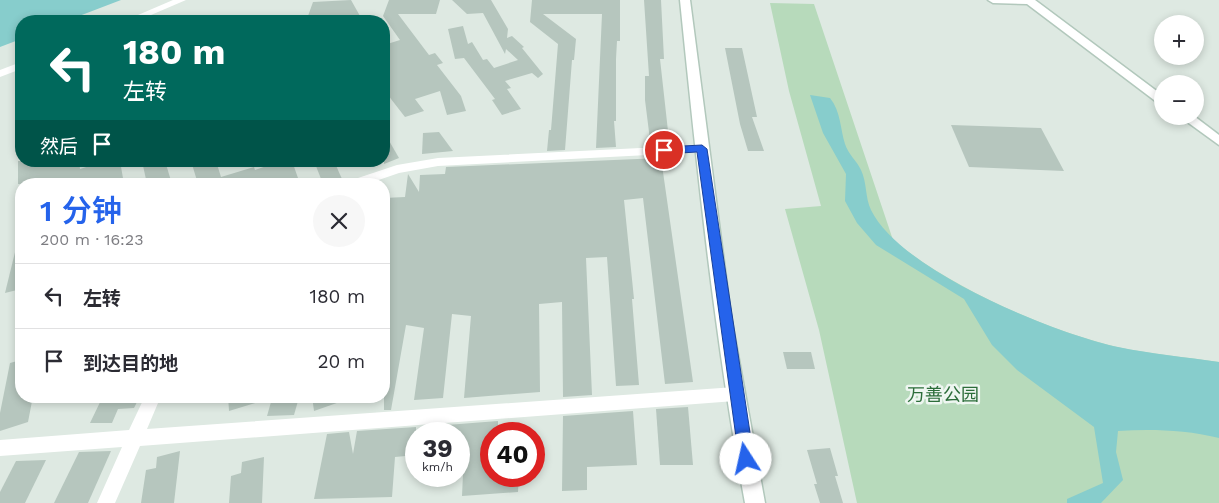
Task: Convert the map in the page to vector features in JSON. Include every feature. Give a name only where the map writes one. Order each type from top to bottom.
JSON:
[{"type":"street","points":[[144,15],[180,0]]},
{"type":"street","points":[[685,0],[702,149],[736,394],[755,503]]},
{"type":"street","points":[[994,0],[1029,0],[1154,94]]},
{"type":"street","points":[[0,74],[15,68]]},
{"type":"street","points":[[1198,125],[1219,140]]},
{"type":"street","points":[[371,178],[397,169],[438,162],[702,149]]},
{"type":"street","points":[[0,448],[736,394]]},
{"type":"street","points":[[106,503],[149,403]]},
{"type":"green space","name":"万善公园","points":[[770,3],[814,4],[893,240],[942,274],[970,290],[999,305],[1060,330],[1117,347],[1219,362],[1219,503],[857,503],[819,330],[785,209],[821,206],[789,91]]},
{"type":"water","points":[[0,0],[121,0],[82,15],[15,15],[15,41],[0,47]]},
{"type":"water","points":[[810,95],[830,98],[834,103],[846,148],[863,175],[871,210],[888,233],[913,255],[945,276],[1019,314],[1090,340],[1156,354],[1219,362],[1219,438],[1169,431],[1118,431],[1116,452],[1123,480],[1101,503],[1067,503],[1067,499],[1103,483],[1094,427],[1017,370],[992,345],[964,299],[876,245],[857,223],[845,201],[846,174],[823,133]]},
{"type":"building","points":[[351,0],[359,15],[308,15],[313,2]]},
{"type":"building","points":[[389,0],[440,0],[436,14],[398,14],[429,55],[435,53],[443,63],[437,65],[461,96],[466,111],[447,115],[440,91],[415,99],[424,111],[405,117],[390,97],[390,43],[400,40],[390,26],[390,15],[383,15]]},
{"type":"building","points":[[452,0],[491,0],[508,29],[507,38],[512,36],[524,47],[522,48],[543,74],[538,78],[532,73],[505,81],[511,88],[507,89],[521,109],[502,115],[492,100],[495,99],[464,58],[455,59],[448,29],[463,26],[468,44],[472,42],[483,60],[487,59],[494,68],[518,60],[506,49],[505,54],[483,13],[467,14]]},
{"type":"building","points":[[532,0],[620,0],[620,41],[617,41],[616,121],[614,121],[616,147],[596,148],[602,14],[543,14],[576,39],[574,60],[572,60],[565,150],[547,151],[549,130],[551,130],[558,44],[530,22]]},
{"type":"building","points":[[644,0],[661,0],[664,59],[660,59],[669,140],[650,140],[645,100],[645,76],[649,76]]},
{"type":"building","points":[[725,48],[742,48],[757,117],[752,117],[764,151],[748,151],[740,124]]},
{"type":"building","points":[[951,125],[1041,128],[1064,171],[969,167]]},
{"type":"building","points":[[439,132],[453,151],[422,154],[423,133]]},
{"type":"building","points":[[390,142],[399,158],[390,162]]},
{"type":"building","points":[[661,158],[693,382],[665,384],[643,198],[624,200],[634,299],[632,299],[639,385],[616,386],[607,257],[586,258],[592,395],[563,397],[562,302],[539,304],[540,392],[464,398],[471,316],[452,314],[443,398],[414,400],[424,328],[406,325],[391,410],[384,410],[384,403],[390,403],[390,198],[405,197],[408,174],[419,192],[420,175],[445,174],[446,167]]},
{"type":"building","points":[[18,167],[80,167],[80,169],[86,167],[121,167],[123,178],[18,178]]},
{"type":"building","points":[[143,167],[167,167],[170,178],[146,178]]},
{"type":"building","points":[[193,167],[218,167],[221,177],[254,167],[255,170],[264,167],[294,167],[298,178],[196,178]]},
{"type":"building","points":[[316,167],[337,167],[342,178],[321,178]]},
{"type":"building","points":[[15,252],[15,290],[5,293]]},
{"type":"building","points":[[783,352],[811,352],[815,369],[787,369]]},
{"type":"building","points":[[15,362],[15,403],[32,403],[28,422],[0,431],[0,413],[10,363]]},
{"type":"building","points":[[100,403],[136,403],[134,408],[118,409],[112,423],[90,423]]},
{"type":"building","points":[[228,403],[255,403],[229,411]]},
{"type":"building","points":[[271,403],[297,403],[294,415],[267,416]]},
{"type":"building","points":[[313,403],[337,403],[314,411]]},
{"type":"building","points":[[688,407],[693,465],[660,465],[656,409]]},
{"type":"building","points":[[633,411],[637,465],[587,467],[587,490],[562,491],[563,416]]},
{"type":"building","points":[[480,422],[480,487],[518,487],[518,492],[462,496],[462,487],[470,487],[470,423]]},
{"type":"building","points":[[405,428],[405,456],[395,457],[392,497],[314,499],[327,434],[349,432],[353,454],[357,431]]},
{"type":"building","points":[[830,448],[838,476],[835,476],[843,503],[820,503],[814,484],[817,484],[807,450]]},
{"type":"building","points":[[111,451],[88,503],[54,503],[79,452]]},
{"type":"building","points":[[180,451],[174,503],[141,503],[146,470],[156,468],[157,457]]},
{"type":"building","points":[[264,457],[262,503],[229,503],[231,476],[241,473],[242,462]]},
{"type":"building","points":[[46,460],[25,503],[0,503],[0,492],[16,461]]},
{"type":"route","points":[[664,150],[702,149],[746,459]]}]
